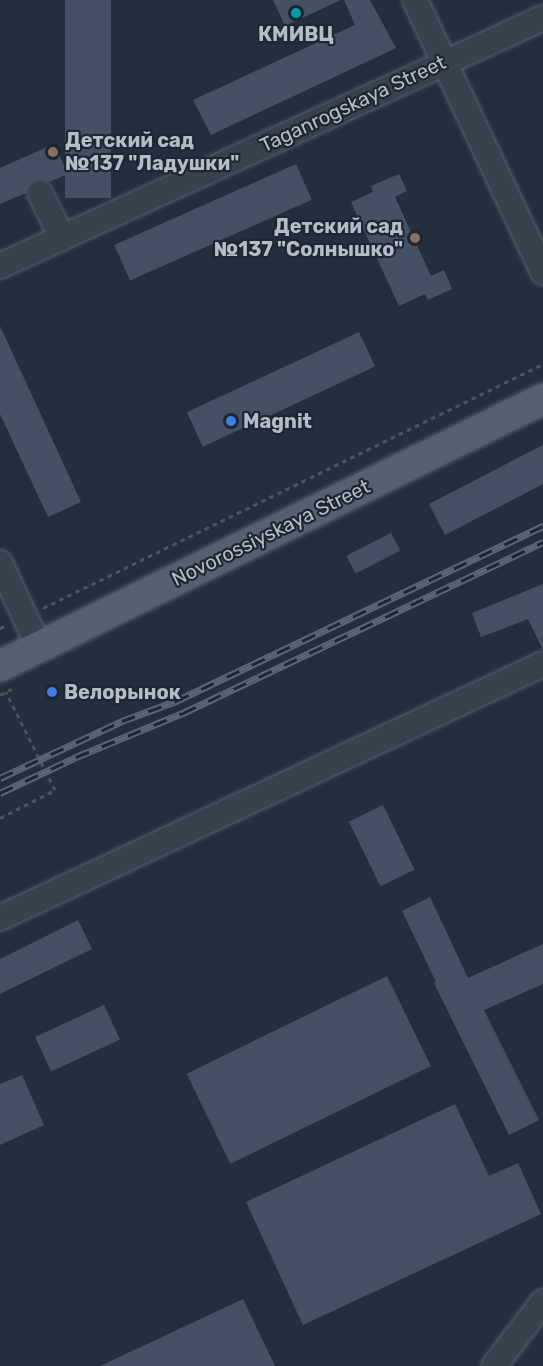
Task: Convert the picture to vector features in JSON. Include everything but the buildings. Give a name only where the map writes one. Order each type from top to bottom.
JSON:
[{"type":"main road","name":"Novorossiyskaya Street","points":[[3,679],[39,647],[543,399]]},
{"type":"street","points":[[415,0],[543,272]]},
{"type":"street","name":"Taganrogskaya Street","points":[[0,266],[543,18]]},
{"type":"street","points":[[40,193],[62,238]]},
{"type":"street","points":[[0,563],[39,647]]},
{"type":"street","points":[[0,918],[543,664]]},
{"type":"street","points":[[494,1366],[543,1302]]},
{"type":"path","points":[[0,628],[543,364]]},
{"type":"path","points":[[0,818],[55,790],[3,679]]},
{"type":"railway","points":[[0,778],[122,721],[176,701],[543,526]]},
{"type":"railway","points":[[0,793],[76,757],[183,713],[543,542]]},
{"type":"place","name":"КМИВЦ","points":[[296,13]]},
{"type":"place","name":"Детский сад №137 \"Ладушки\"","points":[[53,152]]},
{"type":"place","name":"Детский сад №137 \"Солнышко\"","points":[[415,238]]},
{"type":"place","name":"Magnit","points":[[231,421]]},
{"type":"place","name":"Велорынок","points":[[52,692]]}]
